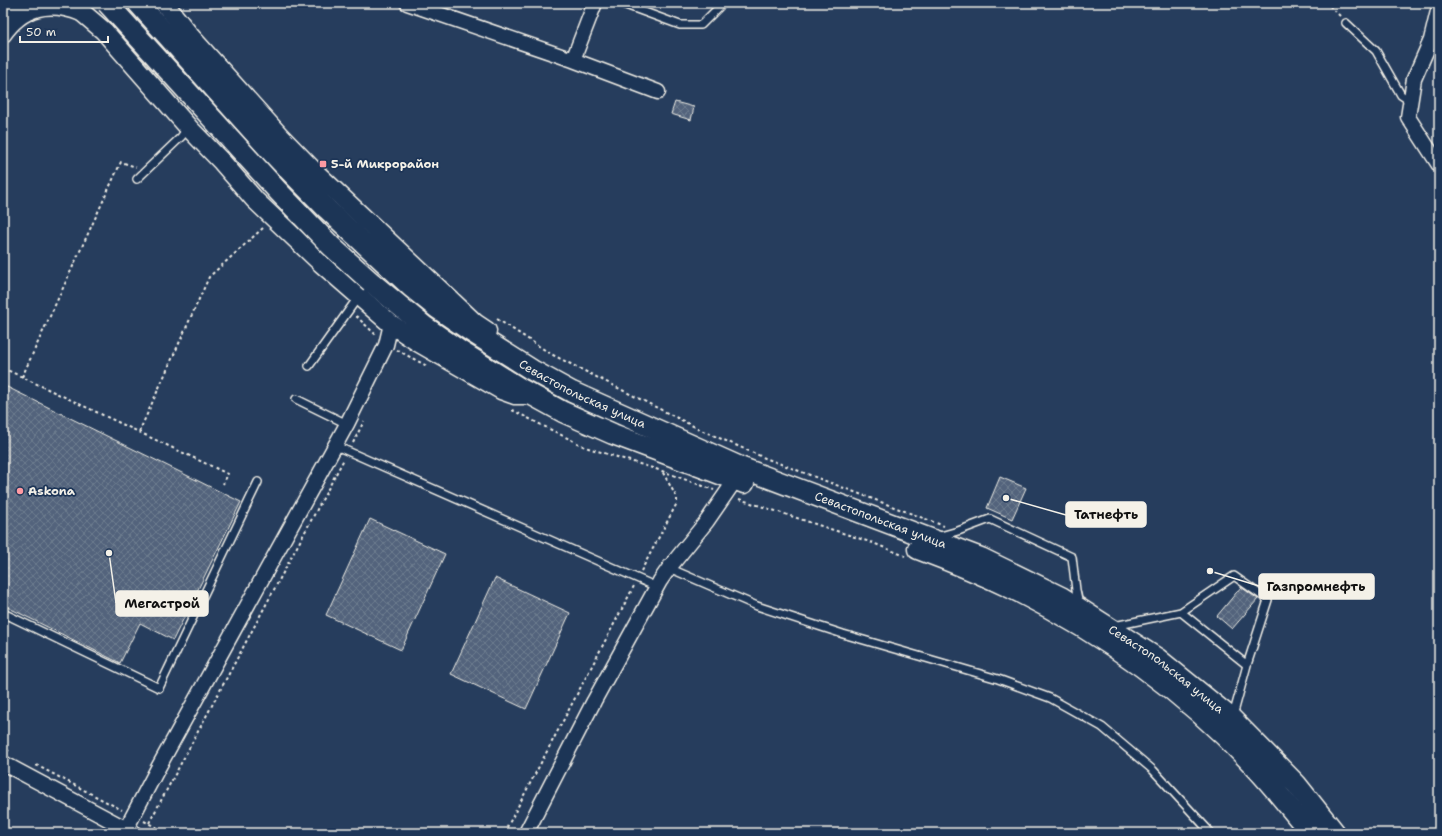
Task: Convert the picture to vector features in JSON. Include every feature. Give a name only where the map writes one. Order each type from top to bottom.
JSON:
[{"type":"main road","name":"Севастопольская улица","points":[[107,3],[278,191],[331,246],[365,289],[397,305],[460,351],[533,396],[563,412],[613,434],[949,561],[1013,589],[1068,619],[1123,654],[1164,683],[1198,712],[1255,766],[1311,833]]},
{"type":"main road","name":"Севастопольская улица","points":[[138,3],[273,154],[327,209],[385,264],[411,288],[437,308],[472,332],[572,392],[740,467],[980,558],[1061,597],[1158,659],[1232,718],[1296,784],[1335,833]]},
{"type":"street","points":[[3,14],[21,3]]},
{"type":"street","points":[[71,3],[104,31],[189,128],[222,162],[255,200],[321,263],[365,289],[391,324],[419,343],[501,390],[515,395],[533,396]]},
{"type":"street","points":[[164,3],[191,37],[279,135],[333,190],[475,324],[524,356],[542,375]]},
{"type":"street","points":[[407,3],[572,60],[658,92]]},
{"type":"street","points":[[572,60],[595,3]]},
{"type":"street","points":[[3,36],[10,26],[21,17],[38,9],[54,7],[68,9],[88,17]]},
{"type":"street","points":[[1439,7],[1431,40],[1414,80],[1408,117],[1439,165]]},
{"type":"street","points":[[6,757],[130,831],[133,816],[342,449],[347,424],[386,345],[391,324]]},
{"type":"street","points":[[526,833],[594,701],[657,587],[669,568],[707,521],[736,480]]},
{"type":"lane","points":[[620,3],[680,25],[701,25],[723,3]]},
{"type":"lane","points":[[1346,23],[1376,51],[1401,95],[1410,101]]},
{"type":"lane","points":[[137,179],[189,128]]},
{"type":"lane","points":[[309,366],[365,289]]},
{"type":"lane","points":[[296,400],[347,424]]},
{"type":"lane","points":[[342,449],[657,587]]},
{"type":"lane","points":[[3,613],[159,688],[258,482]]},
{"type":"lane","points":[[930,539],[958,531],[990,518],[1072,557],[1076,590],[1081,610]]},
{"type":"lane","points":[[669,568],[757,606],[843,634],[998,679],[1050,698],[1102,727],[1148,765],[1211,833]]},
{"type":"lane","points":[[1108,627],[1181,612],[1234,576],[1268,600],[1232,718]]},
{"type":"lane","points":[[1181,612],[1247,665]]},
{"type":"path","points":[[1324,3],[1330,6],[1346,23]]},
{"type":"path","points":[[22,377],[121,162],[136,168],[141,163]]},
{"type":"path","points":[[138,432],[209,277],[264,227]]},
{"type":"path","points":[[495,318],[551,354],[701,430],[765,458],[958,531]]},
{"type":"path","points":[[3,368],[228,474],[223,484]]},
{"type":"path","points":[[149,823],[342,449],[364,421]]},
{"type":"path","points":[[504,833],[677,503],[677,498],[662,471]]},
{"type":"path","points":[[3,747],[6,757]]},
{"type":"path","points":[[30,762],[168,833]]},
{"type":"building","points":[[675,102],[694,107],[691,120],[671,114]]},
{"type":"building","points":[[3,385],[241,502],[173,640],[140,623],[120,663],[3,605]]},
{"type":"building","points":[[1000,477],[1026,488],[1012,519],[987,508]]},
{"type":"building","points":[[370,519],[445,554],[401,650],[326,615]]},
{"type":"building","points":[[495,578],[570,613],[526,709],[451,674]]},
{"type":"building","points":[[1241,587],[1258,599],[1232,629],[1217,616]]},
{"type":"place","name":"5-й Микрорайон","points":[[323,164]]},
{"type":"place","name":"Askona","points":[[20,491]]},
{"type":"place","name":"Татнефть","points":[[1006,498]]},
{"type":"place","name":"Мегастрой","points":[[109,553]]},
{"type":"place","name":"Газпромнефть","points":[[1210,571]]}]
